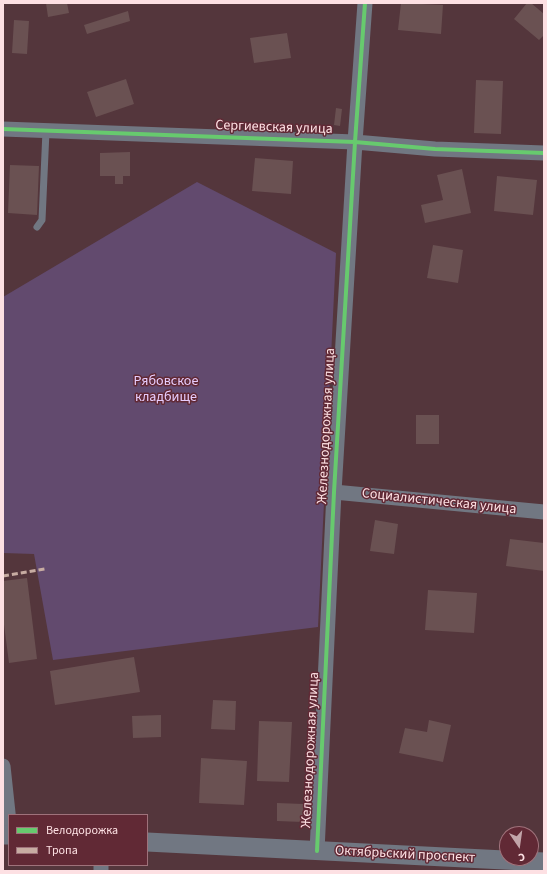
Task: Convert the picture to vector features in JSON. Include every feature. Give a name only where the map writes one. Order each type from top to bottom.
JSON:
[{"type":"street","name":"Железнодорожная улица","points":[[317,851],[334,492],[365,3]]},
{"type":"street","name":"Сергиевская улица","points":[[3,129],[355,142],[435,149],[544,153]]},
{"type":"street","name":"Социалистическая улица","points":[[334,492],[544,512]]},
{"type":"street","points":[[3,766],[8,814]]},
{"type":"street","name":"Октябрьский проспект","points":[[148,842],[544,862]]},
{"type":"lane","points":[[37,227],[42,220],[46,131]]},
{"type":"green space","name":"Рябовское кладбище","points":[[197,182],[336,253],[318,627],[53,660],[34,554],[3,553],[3,297]]},
{"type":"building","points":[[46,3],[67,3],[69,13],[48,17]]},
{"type":"building","points":[[401,3],[443,5],[441,34],[398,30]]},
{"type":"building","points":[[527,3],[531,3],[544,14],[544,35],[539,40],[514,19]]},
{"type":"building","points":[[128,11],[130,21],[87,34],[84,25]]},
{"type":"building","points":[[14,20],[29,21],[27,54],[12,53]]},
{"type":"building","points":[[287,33],[291,58],[254,63],[250,38]]},
{"type":"building","points":[[126,79],[134,104],[96,117],[87,92]]},
{"type":"building","points":[[476,80],[503,81],[501,134],[474,133]]},
{"type":"building","points":[[336,108],[342,109],[340,126],[334,125]]},
{"type":"building","points":[[130,152],[130,176],[123,176],[123,184],[115,184],[115,176],[100,176],[100,153]]},
{"type":"building","points":[[255,158],[293,161],[291,194],[252,191]]},
{"type":"building","points":[[10,165],[39,166],[37,215],[8,213]]},
{"type":"building","points":[[462,169],[471,213],[425,223],[421,205],[443,200],[437,175]]},
{"type":"building","points":[[497,176],[537,180],[533,215],[494,211]]},
{"type":"building","points":[[433,245],[463,250],[458,283],[427,278]]},
{"type":"building","points":[[416,415],[439,415],[439,444],[416,444]]},
{"type":"building","points":[[375,520],[398,524],[394,554],[370,551]]},
{"type":"building","points":[[510,539],[544,543],[544,571],[506,566]]},
{"type":"building","points":[[27,578],[37,659],[9,663],[3,617],[3,581]]},
{"type":"building","points":[[428,590],[477,593],[474,633],[425,630]]},
{"type":"building","points":[[134,657],[140,692],[55,705],[50,671]]},
{"type":"building","points":[[213,700],[236,701],[235,730],[211,729]]},
{"type":"building","points":[[161,715],[161,737],[133,738],[132,716]]},
{"type":"building","points":[[429,720],[451,725],[443,762],[399,753],[405,728],[427,732]]},
{"type":"building","points":[[259,721],[292,722],[289,782],[257,781]]},
{"type":"building","points":[[201,758],[247,761],[244,805],[199,803]]},
{"type":"building","points":[[277,803],[303,804],[303,822],[277,821]]},
{"type":"marked path","points":[[3,576],[45,569]]},
{"type":"cycle path","points":[[317,851],[334,492],[365,3]]},
{"type":"cycle path","points":[[3,129],[355,142],[435,149],[544,153]]}]
